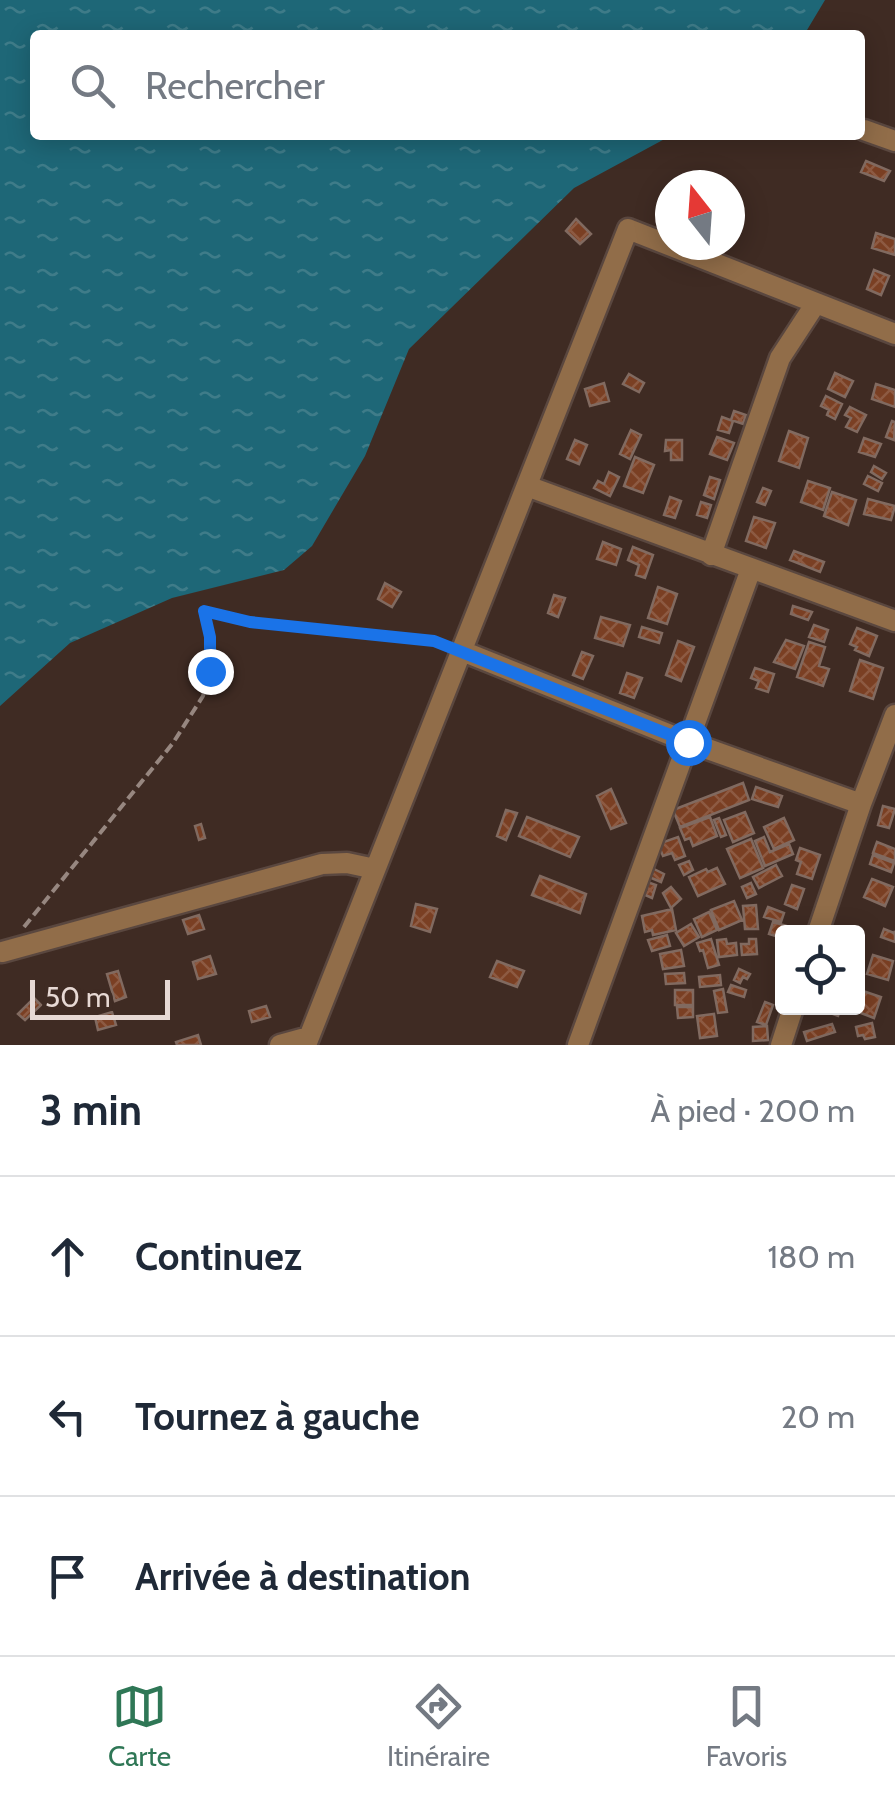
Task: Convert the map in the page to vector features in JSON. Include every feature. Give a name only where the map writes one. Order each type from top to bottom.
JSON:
[{"type":"street","points":[[865,130],[895,141]]},
{"type":"street","points":[[280,1045],[307,1041],[628,229],[895,334]]},
{"type":"street","points":[[711,555],[780,358],[816,303]]},
{"type":"street","points":[[528,486],[895,621]]},
{"type":"street","points":[[578,1045],[751,568]]},
{"type":"street","points":[[462,651],[688,742],[861,804]]},
{"type":"street","points":[[820,925],[895,715]]},
{"type":"street","points":[[2,952],[322,864],[376,869]]},
{"type":"street","points":[[781,1045],[791,1015]]},
{"type":"path","points":[[2,952],[174,743],[203,696],[210,671],[210,637],[204,611],[250,622],[434,641],[462,651]]},
{"type":"water","points":[[0,0],[825,0],[807,30],[30,30],[30,140],[663,140],[574,188],[409,349],[365,456],[312,546],[284,570],[172,598],[70,643],[0,706]]},
{"type":"building","points":[[866,161],[890,171],[884,181],[861,172]]},
{"type":"building","points":[[576,219],[591,234],[580,244],[566,231]]},
{"type":"building","points":[[876,233],[895,239],[895,255],[872,248]]},
{"type":"building","points":[[874,270],[889,276],[881,295],[867,289]]},
{"type":"building","points":[[835,373],[853,381],[845,397],[828,389]]},
{"type":"building","points":[[629,374],[644,383],[639,392],[623,384]]},
{"type":"building","points":[[604,383],[609,401],[590,406],[585,389]]},
{"type":"building","points":[[876,384],[895,390],[895,407],[872,399]]},
{"type":"building","points":[[826,396],[842,404],[835,419],[821,406]]},
{"type":"building","points":[[850,407],[866,415],[857,432],[846,427],[851,418],[845,415]]},
{"type":"building","points":[[734,411],[746,415],[743,424],[731,420]]},
{"type":"building","points":[[722,417],[733,421],[729,433],[718,430]]},
{"type":"building","points":[[892,421],[895,422],[894,440],[886,437]]},
{"type":"building","points":[[631,430],[641,435],[630,459],[620,454]]},
{"type":"building","points":[[789,431],[808,438],[799,468],[779,461]]},
{"type":"building","points":[[717,437],[734,443],[727,460],[710,454]]},
{"type":"building","points":[[864,438],[881,444],[875,457],[859,452]]},
{"type":"building","points":[[575,440],[587,445],[579,464],[567,459]]},
{"type":"building","points":[[666,440],[682,440],[682,460],[671,460],[671,450],[665,451]]},
{"type":"building","points":[[635,457],[654,465],[643,493],[624,486]]},
{"type":"building","points":[[874,466],[886,473],[882,479],[871,472]]},
{"type":"building","points":[[609,472],[619,477],[610,496],[594,488],[598,481],[604,484]]},
{"type":"building","points":[[868,476],[882,483],[878,491],[864,484]]},
{"type":"building","points":[[710,477],[720,480],[714,499],[704,495]]},
{"type":"building","points":[[808,481],[830,488],[823,510],[801,502]]},
{"type":"building","points":[[763,488],[771,491],[765,505],[757,502]]},
{"type":"building","points":[[832,492],[856,500],[848,525],[824,516]]},
{"type":"building","points":[[670,497],[681,501],[675,518],[664,515]]},
{"type":"building","points":[[868,499],[895,506],[891,520],[864,514]]},
{"type":"building","points":[[701,502],[711,505],[707,518],[697,515]]},
{"type":"building","points":[[754,517],[775,523],[766,548],[746,541]]},
{"type":"building","points":[[603,542],[621,549],[616,565],[597,559]]},
{"type":"building","points":[[633,547],[653,555],[645,578],[636,575],[639,565],[628,560]]},
{"type":"building","points":[[794,551],[824,562],[820,572],[790,560]]},
{"type":"building","points":[[385,583],[401,592],[392,607],[378,599]]},
{"type":"building","points":[[658,587],[677,594],[667,624],[648,618]]},
{"type":"building","points":[[554,595],[565,598],[558,617],[548,613]]},
{"type":"building","points":[[793,606],[812,612],[808,620],[791,614]]},
{"type":"building","points":[[601,617],[630,625],[623,646],[595,638]]},
{"type":"building","points":[[814,625],[828,630],[824,642],[809,637]]},
{"type":"building","points":[[642,627],[662,633],[659,643],[639,637]]},
{"type":"building","points":[[857,628],[877,636],[869,656],[850,644]]},
{"type":"building","points":[[786,640],[804,646],[795,669],[774,662]]},
{"type":"building","points":[[678,641],[694,647],[681,681],[666,675]]},
{"type":"building","points":[[809,642],[825,647],[819,666],[829,669],[823,686],[797,677]]},
{"type":"building","points":[[582,652],[593,656],[583,679],[573,675]]},
{"type":"building","points":[[860,660],[883,668],[873,699],[850,691]]},
{"type":"building","points":[[755,668],[774,674],[768,692],[756,688],[759,681],[751,678]]},
{"type":"building","points":[[627,673],[642,678],[634,698],[620,693]]},
{"type":"building","points":[[743,783],[749,800],[680,827],[673,810]]},
{"type":"building","points":[[756,787],[782,796],[778,807],[752,799]]},
{"type":"building","points":[[611,789],[626,823],[611,829],[597,796]]},
{"type":"building","points":[[883,806],[895,809],[889,828],[878,825]]},
{"type":"building","points":[[506,810],[517,813],[506,840],[497,836]]},
{"type":"building","points":[[745,812],[754,833],[733,842],[724,820]]},
{"type":"building","points":[[527,817],[579,837],[570,857],[519,836]]},
{"type":"building","points":[[710,817],[717,836],[693,846],[690,838],[685,840],[680,828]]},
{"type":"building","points":[[719,818],[726,835],[721,837],[714,820]]},
{"type":"building","points":[[784,818],[794,840],[774,849],[764,827]]},
{"type":"building","points":[[201,824],[205,838],[199,840],[195,826]]},
{"type":"building","points":[[678,837],[685,856],[675,860],[672,853],[663,856],[658,844]]},
{"type":"building","points":[[764,837],[770,852],[789,844],[793,854],[765,866],[755,841]]},
{"type":"building","points":[[751,839],[763,868],[740,878],[727,849]]},
{"type":"building","points":[[877,842],[895,849],[895,861],[873,853]]},
{"type":"building","points":[[800,848],[820,855],[812,879],[797,874]]},
{"type":"building","points":[[873,855],[894,863],[891,872],[870,864]]},
{"type":"building","points":[[689,861],[693,870],[684,875],[679,865]]},
{"type":"building","points":[[776,865],[782,876],[759,888],[753,877]]},
{"type":"building","points":[[652,868],[664,874],[661,882],[649,877]]},
{"type":"building","points":[[717,868],[725,884],[698,896],[689,877]]},
{"type":"building","points":[[540,876],[586,894],[580,913],[532,895]]},
{"type":"building","points":[[872,879],[893,887],[885,906],[864,897]]},
{"type":"building","points":[[647,882],[656,885],[652,898],[643,894]]},
{"type":"building","points":[[751,883],[756,894],[747,898],[742,887]]},
{"type":"building","points":[[792,885],[804,889],[797,909],[785,904]]},
{"type":"building","points":[[671,887],[681,899],[671,908],[663,893]]},
{"type":"building","points":[[734,901],[742,920],[719,930],[711,910]]},
{"type":"building","points":[[416,904],[437,909],[430,932],[411,926]]},
{"type":"building","points":[[756,905],[758,929],[745,929],[743,906]]},
{"type":"building","points":[[768,907],[784,913],[781,922],[764,917]]},
{"type":"building","points":[[672,909],[676,930],[653,935],[652,930],[645,932],[642,916]]},
{"type":"building","points":[[709,912],[717,930],[702,937],[694,919]]},
{"type":"building","points":[[199,915],[204,929],[188,934],[183,920]]},
{"type":"building","points":[[773,922],[784,925],[775,925],[775,936],[769,934]]},
{"type":"building","points":[[691,924],[699,937],[684,946],[676,933]]},
{"type":"building","points":[[884,929],[895,931],[895,942],[881,937]]},
{"type":"building","points":[[667,935],[670,946],[652,951],[648,940]]},
{"type":"building","points":[[711,939],[719,965],[708,968],[697,943]]},
{"type":"building","points":[[726,939],[727,944],[736,943],[737,955],[719,957],[717,940]]},
{"type":"building","points":[[749,939],[756,939],[757,954],[742,955],[741,944],[749,944]]},
{"type":"building","points":[[681,950],[684,966],[663,969],[660,954]]},
{"type":"building","points":[[873,955],[893,961],[888,980],[867,974]]},
{"type":"building","points":[[210,956],[216,974],[198,979],[193,962]]},
{"type":"building","points":[[497,961],[524,971],[517,987],[490,977]]},
{"type":"building","points":[[739,969],[750,974],[740,983],[734,980]]},
{"type":"building","points":[[118,971],[126,997],[115,1001],[107,974]]},
{"type":"building","points":[[684,973],[685,983],[666,984],[665,974]]},
{"type":"building","points":[[720,975],[721,985],[700,987],[699,977]]},
{"type":"building","points":[[731,985],[746,990],[744,997],[728,992]]},
{"type":"building","points":[[723,989],[727,1012],[718,1013],[714,991]]},
{"type":"building","points":[[675,990],[693,990],[693,1005],[675,1005]]},
{"type":"building","points":[[865,992],[881,997],[874,1018],[865,1015]]},
{"type":"building","points":[[34,998],[41,1005],[25,1020],[18,1014]]},
{"type":"building","points":[[765,1002],[773,1005],[766,1025],[757,1022]]},
{"type":"building","points":[[266,1006],[270,1017],[252,1022],[249,1011]]},
{"type":"building","points":[[677,1007],[693,1007],[693,1017],[678,1018]]},
{"type":"building","points":[[112,1012],[116,1025],[98,1030],[95,1017]]},
{"type":"building","points":[[714,1014],[717,1036],[700,1038],[697,1016]]},
{"type":"building","points":[[872,1023],[875,1037],[858,1036],[856,1027]]},
{"type":"building","points":[[832,1024],[835,1032],[807,1041],[804,1032]]},
{"type":"building","points":[[767,1026],[768,1040],[753,1041],[753,1027]]},
{"type":"building","points":[[198,1035],[201,1045],[177,1045],[176,1042]]},
{"type":"route","points":[[210,671],[210,637],[204,611],[250,622],[434,641],[688,742]]}]
